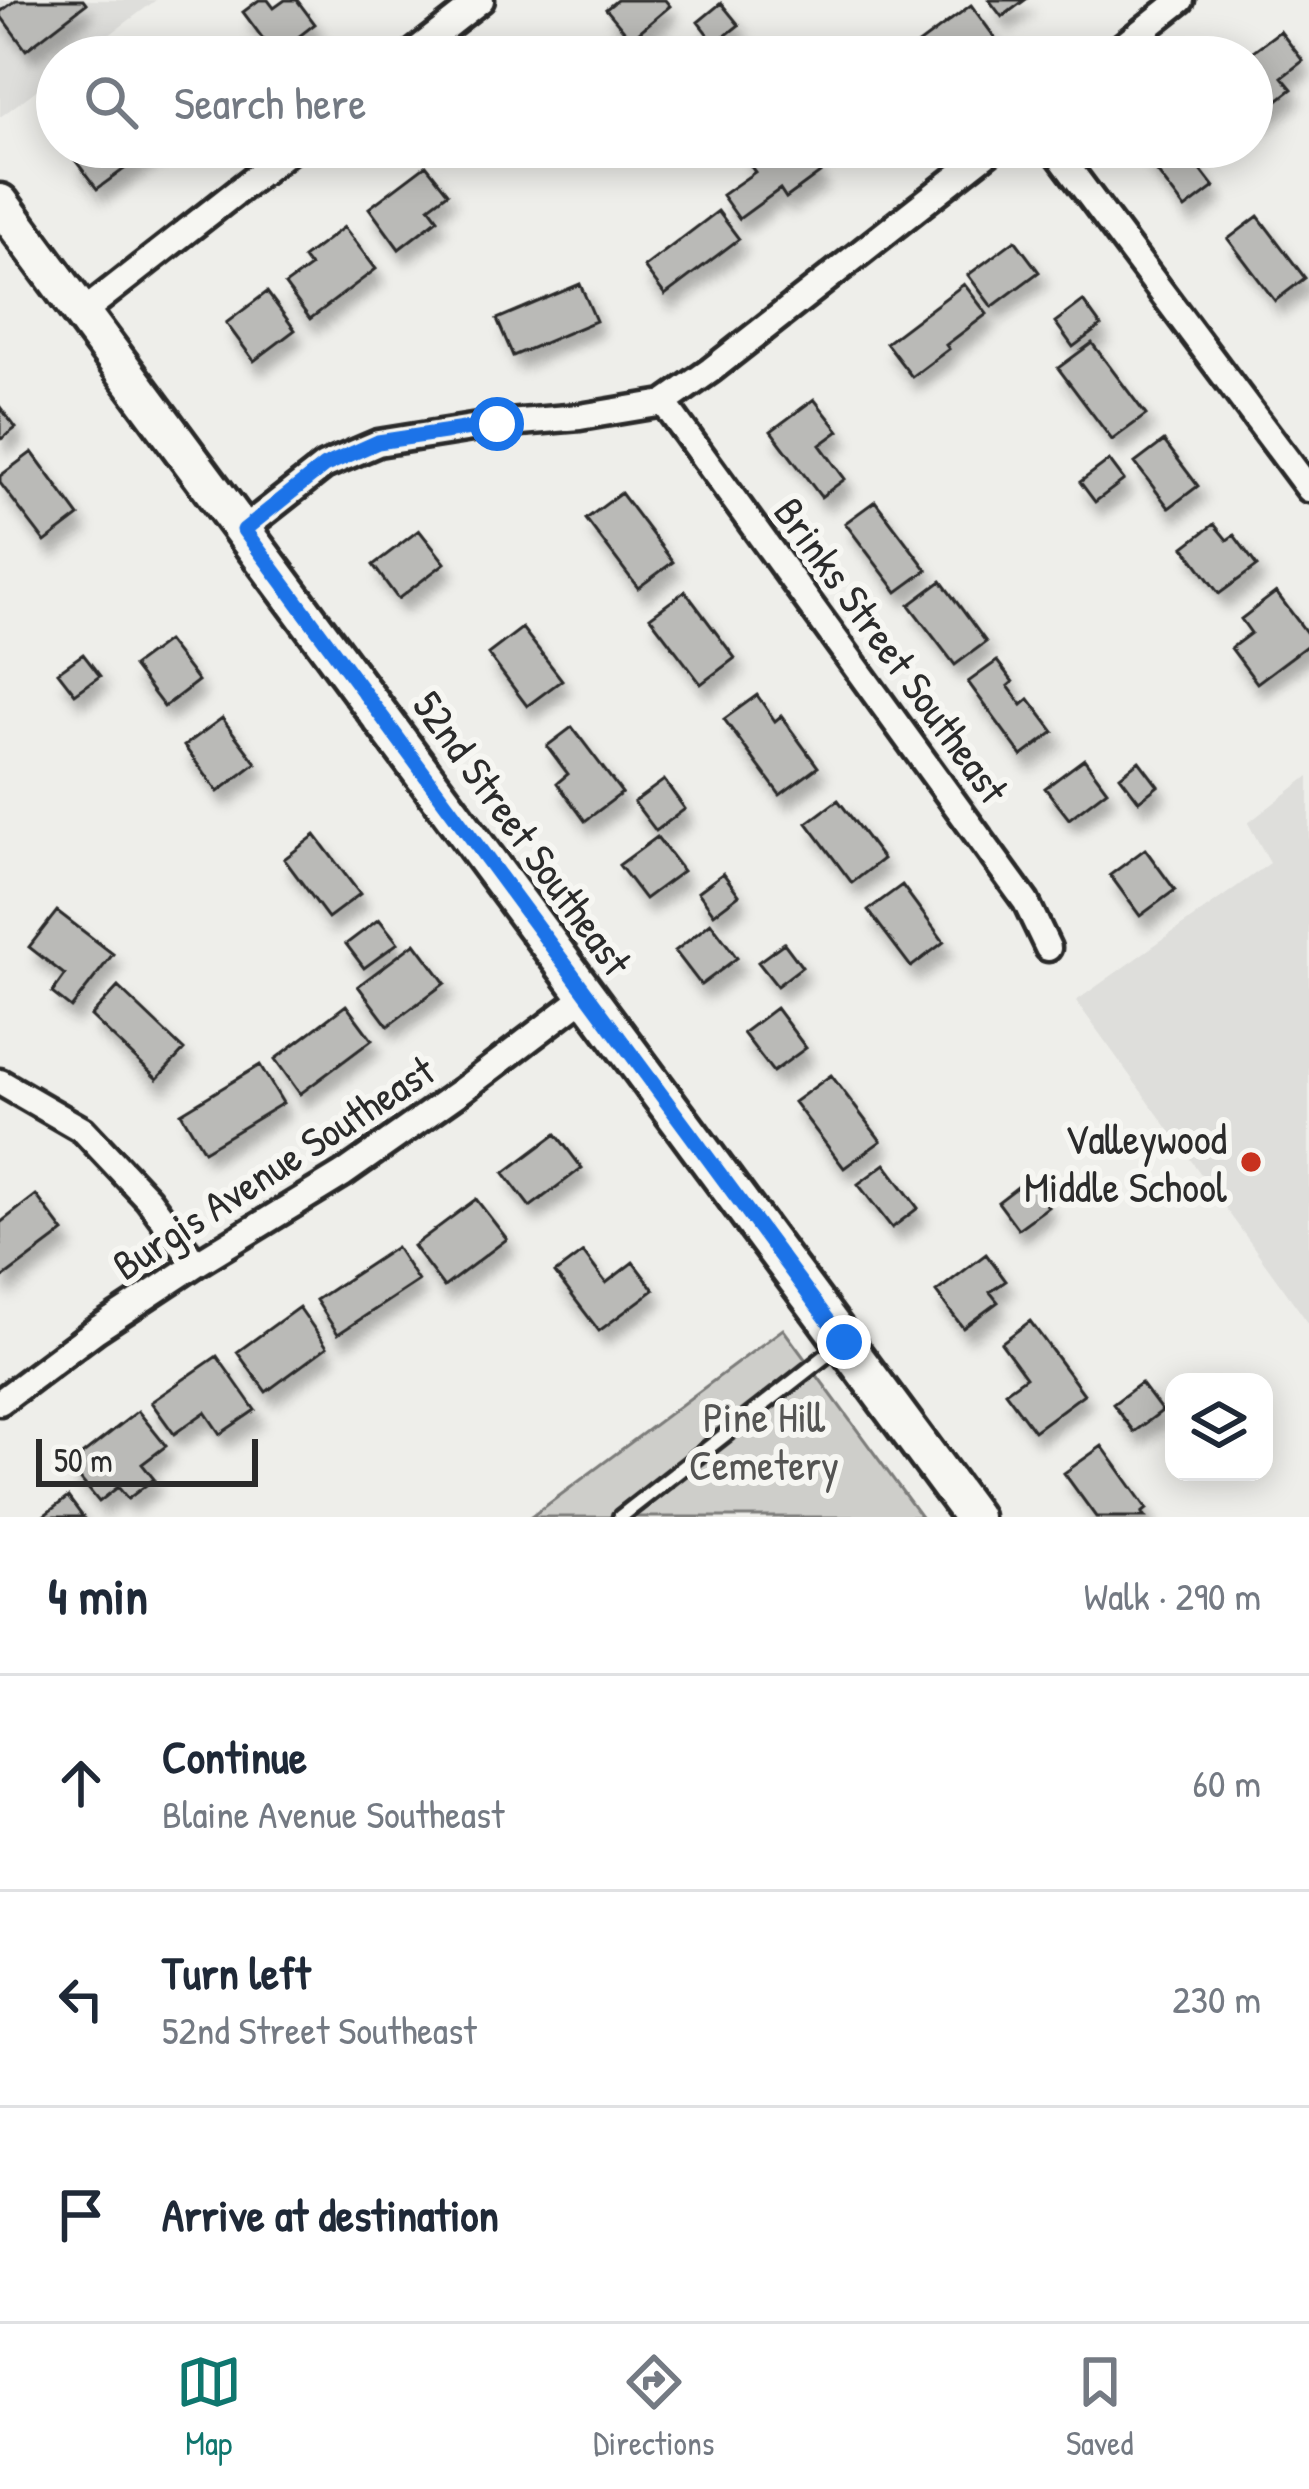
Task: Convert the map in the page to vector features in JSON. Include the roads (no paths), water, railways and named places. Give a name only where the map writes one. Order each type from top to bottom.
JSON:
[{"type":"main road","name":"52nd Street Southeast","points":[[0,202],[973,1517]]},
{"type":"street","points":[[435,36],[481,0]]},
{"type":"street","points":[[1136,36],[1181,0]]},
{"type":"street","points":[[82,313],[267,168]]},
{"type":"street","points":[[244,530],[324,466],[378,442],[664,403],[968,168]]},
{"type":"street","points":[[1069,168],[1309,489]]},
{"type":"street","name":"Brinks Street Southeast","points":[[664,403],[1026,902],[1048,948]]},
{"type":"street","name":"Burgis Avenue Southeast","points":[[0,1402],[96,1330],[344,1174],[587,995]]},
{"type":"street","points":[[0,1082],[82,1130],[148,1199],[196,1264]]},
{"type":"lane","points":[[620,1517],[844,1342]]},
{"type":"place","name":"Valleywood Middle School","points":[[1251,1162]]},
{"type":"park label","name":"Pine Hill Cemetery","points":[[764,1440]]}]
